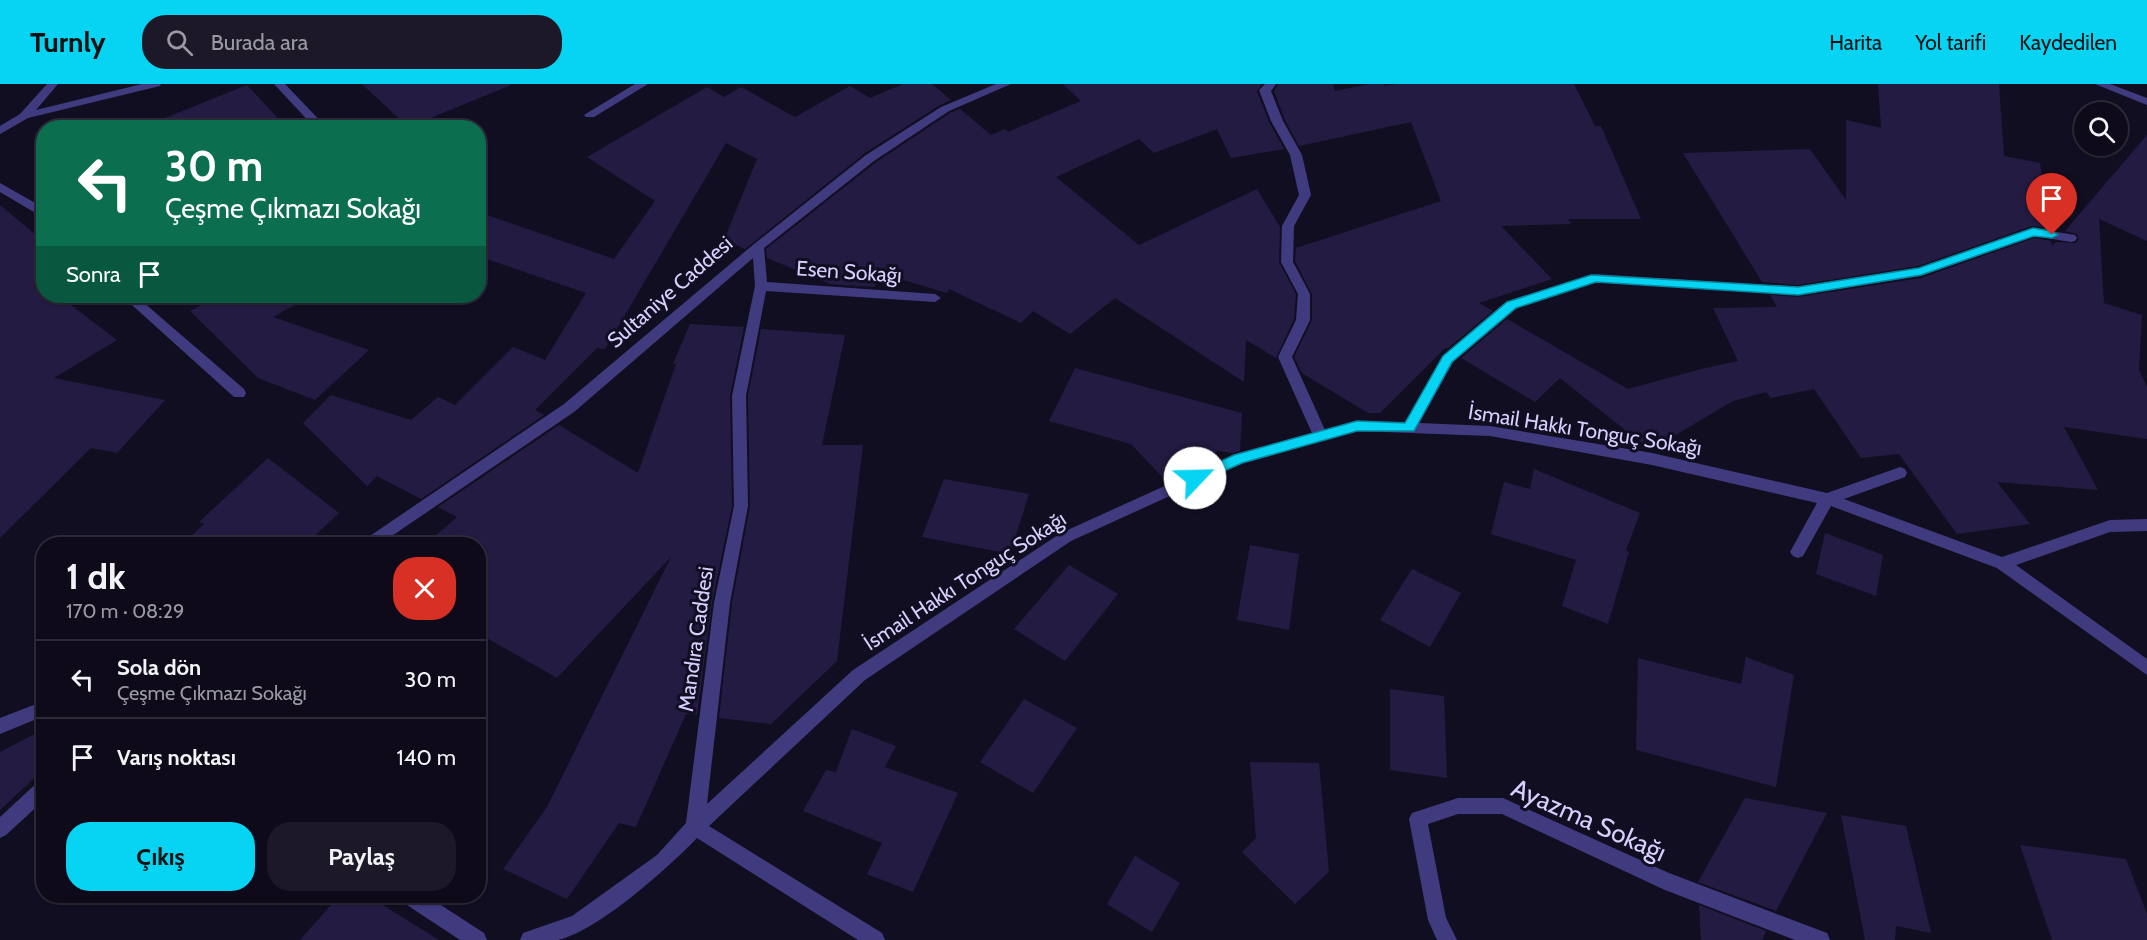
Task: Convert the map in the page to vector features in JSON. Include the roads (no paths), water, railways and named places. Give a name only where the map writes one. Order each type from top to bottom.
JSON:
[{"type":"street","points":[[0,131],[24,116],[53,84]]},
{"type":"street","points":[[24,116],[156,84]]},
{"type":"street","points":[[279,84],[314,120]]},
{"type":"street","points":[[590,115],[643,84]]},
{"type":"street","name":"Sultaniye Caddesi","points":[[379,537],[570,408],[758,247],[880,151],[945,109],[1006,84]]},
{"type":"street","points":[[1270,84],[1265,90],[1277,121],[1296,155],[1305,195],[1288,226],[1287,262],[1304,294],[1303,320],[1285,357],[1320,435]]},
{"type":"street","points":[[2100,84],[2147,102]]},
{"type":"street","points":[[0,187],[36,209]]},
{"type":"street","points":[[1409,428],[1448,359],[1512,305],[1596,278],[1798,291],[1921,272],[2033,232],[2071,237]]},
{"type":"street","name":"Mandıra Caddesi","points":[[695,827],[722,603],[741,506],[739,396],[761,286],[758,247]]},
{"type":"street","name":"Esen Sokağı","points":[[761,286],[935,298]]},
{"type":"street","points":[[136,303],[239,393]]},
{"type":"street","name":"İsmail Hakkı Tonguç Sokağı","points":[[530,940],[578,923],[663,861],[695,827],[859,675],[1066,537],[1238,459],[1357,426],[1490,431],[1641,457],[1827,500],[2002,563],[2147,668]]},
{"type":"street","points":[[1798,552],[1827,500],[1900,473]]},
{"type":"street","points":[[2002,563],[2110,526],[2147,525]]},
{"type":"street","points":[[0,726],[36,711]]},
{"type":"street","points":[[0,829],[36,795]]},
{"type":"street","name":"Ayazma Sokağı","points":[[1447,940],[1437,920],[1418,819],[1458,806],[1503,806],[1665,881],[1820,940]]},
{"type":"street","points":[[695,827],[875,940]]},
{"type":"street","points":[[422,903],[477,940]]}]
